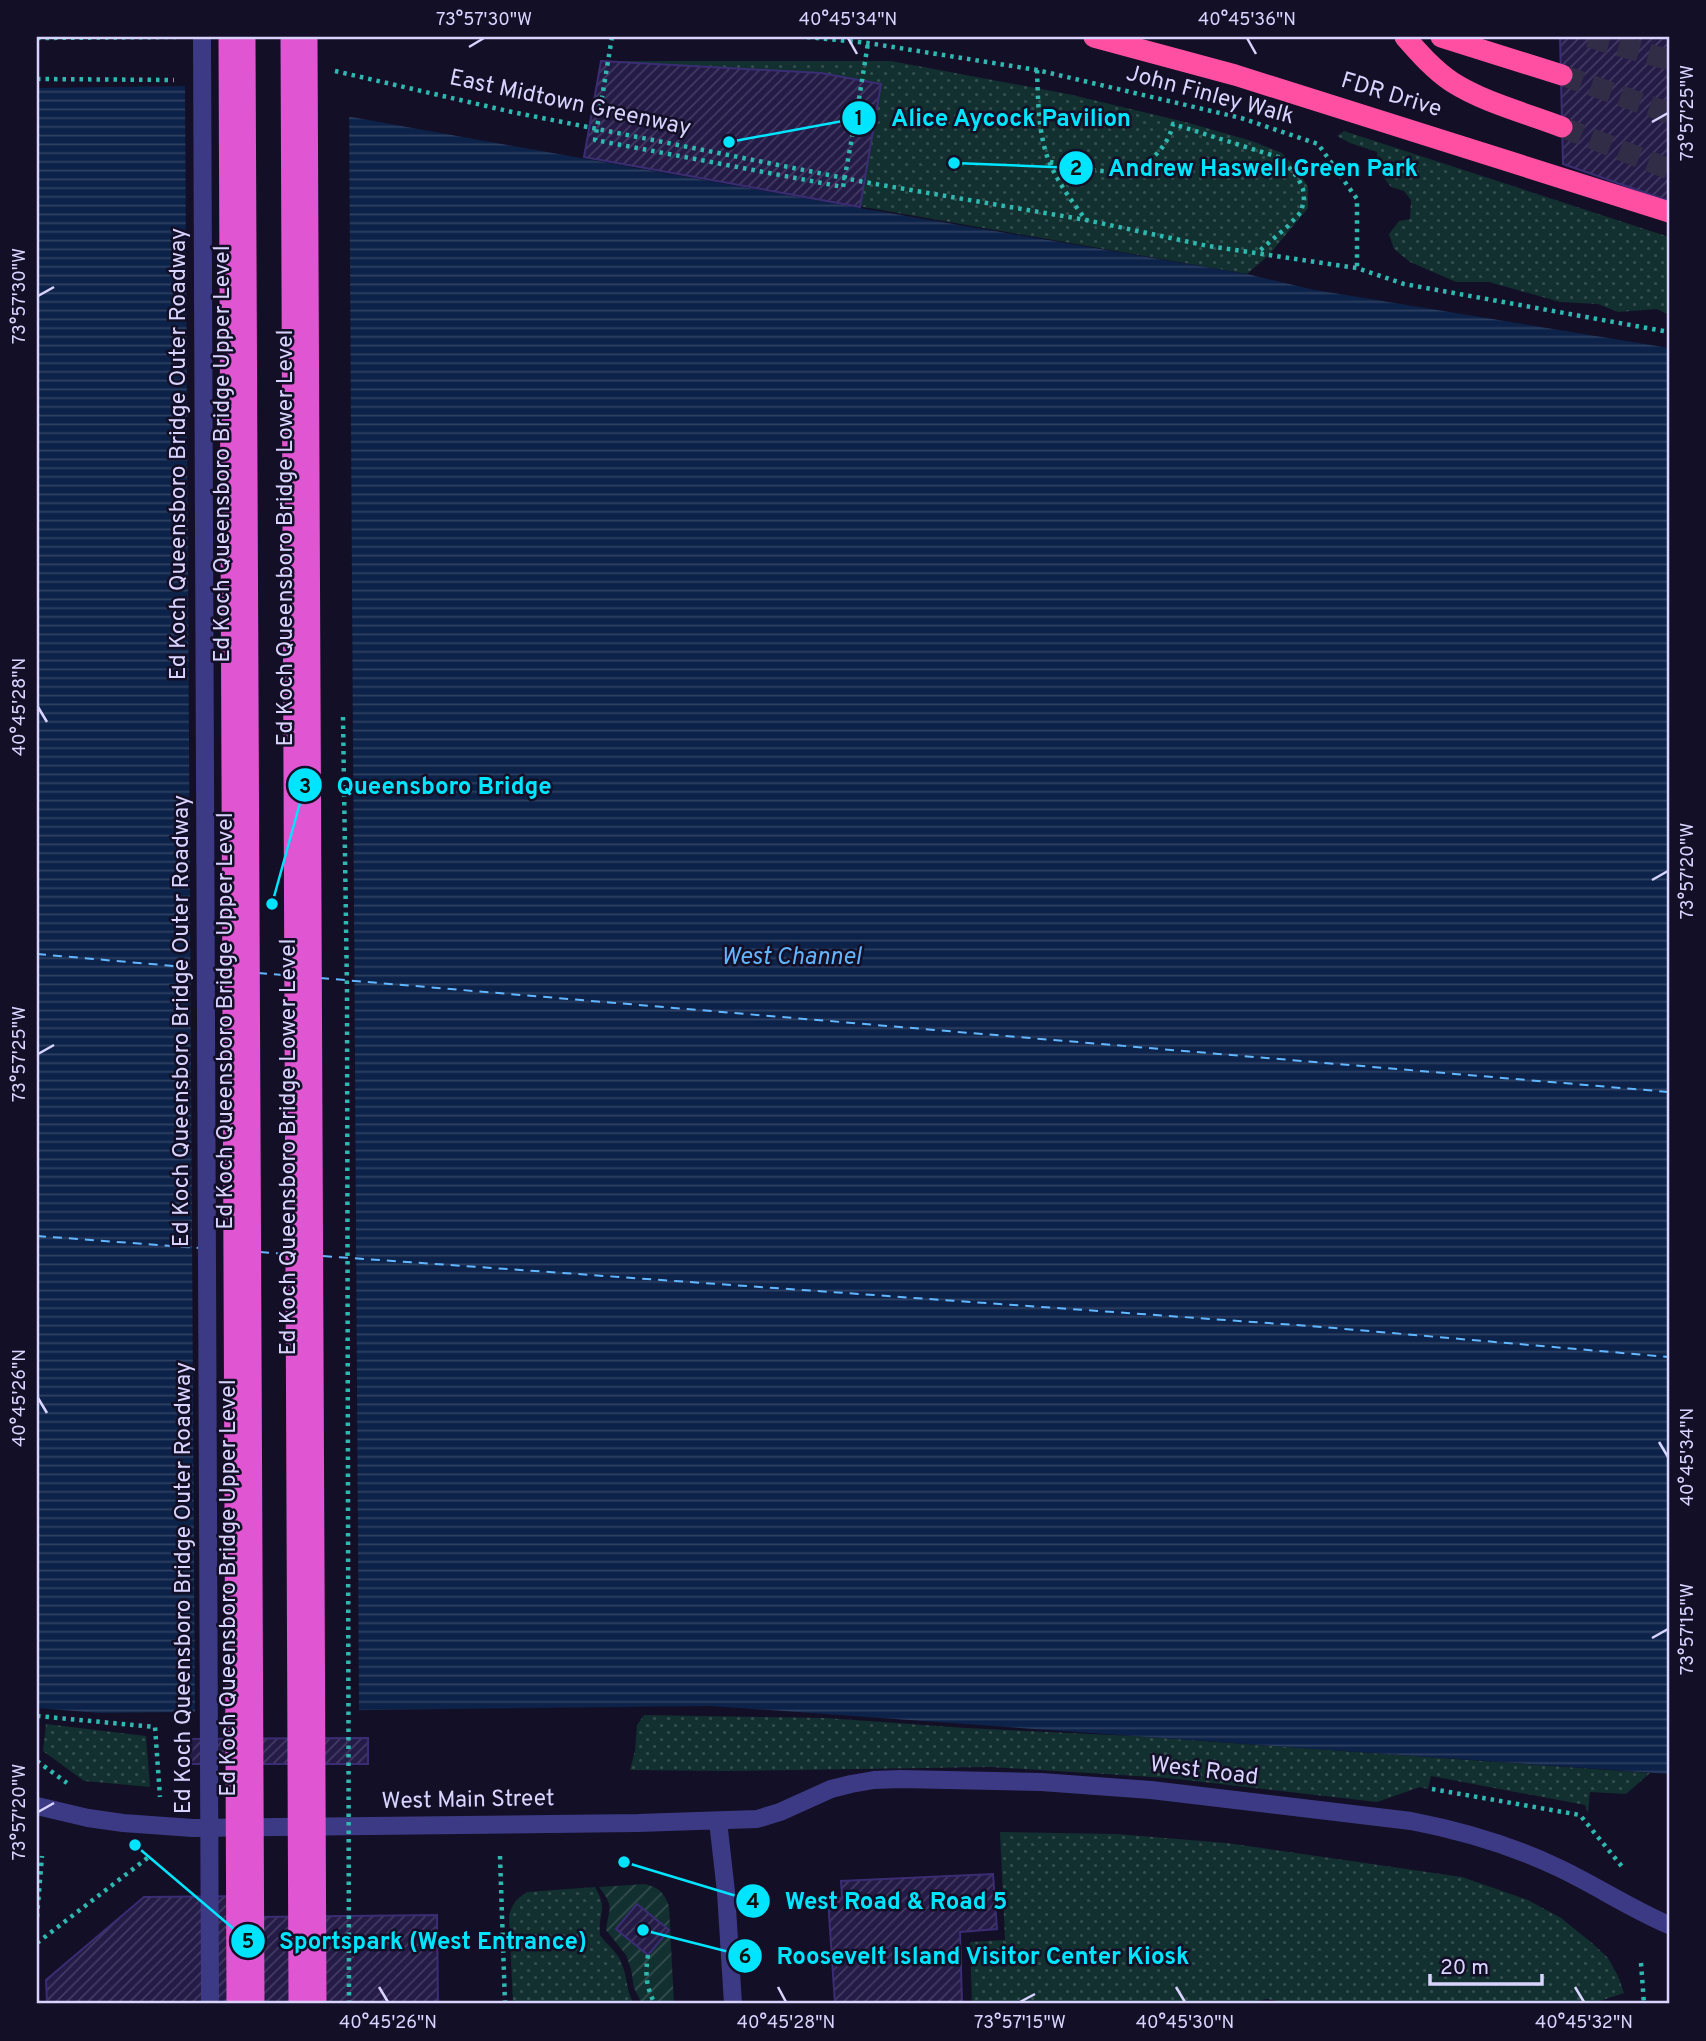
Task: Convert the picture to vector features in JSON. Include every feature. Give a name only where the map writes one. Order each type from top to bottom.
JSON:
[{"type":"highway","points":[[228,37],[236,2004]]},
{"type":"highway","name":"Ed Koch Queensboro Bridge Upper Level","points":[[246,37],[255,2004]]},
{"type":"highway","points":[[290,37],[298,2004]]},
{"type":"highway","name":"Ed Koch Queensboro Bridge Lower Level","points":[[308,37],[317,2004]]},
{"type":"highway","name":"FDR Drive","points":[[1094,37],[1248,79],[1669,212]]},
{"type":"highway","points":[[1405,37],[1452,81],[1486,98],[1562,127]]},
{"type":"highway","points":[[1441,37],[1562,75]]},
{"type":"street","name":"Ed Koch Queensboro Bridge Outer Roadway","points":[[202,37],[211,2004]]},
{"type":"street","name":"West Road","points":[[718,1821],[757,1819],[831,1790],[874,1780],[1041,1782],[1151,1790],[1451,1828],[1527,1853],[1669,1925]]},
{"type":"street","name":"West Main Street","points":[[37,1806],[123,1823],[193,1828],[718,1821]]},
{"type":"street","points":[[718,1821],[726,1892],[733,2004]]},
{"type":"path","points":[[37,38],[181,37]]},
{"type":"path","points":[[612,37],[595,140],[843,187],[868,43]]},
{"type":"path","name":"John Finley Walk","points":[[807,37],[868,43],[1037,70],[1241,118],[1318,144],[1357,199],[1357,268]]},
{"type":"path","name":"East Midtown Greenway","points":[[328,69],[512,112],[864,182],[1086,220],[1208,246],[1357,268]]},
{"type":"path","points":[[1037,70],[1039,116],[1050,162],[1063,188],[1086,220]]},
{"type":"path","points":[[37,79],[183,80]]},
{"type":"path","points":[[1050,162],[1119,172],[1151,159],[1164,145],[1173,124],[1281,158],[1298,178],[1303,189],[1301,212],[1289,226],[1256,253]]},
{"type":"path","points":[[1357,268],[1404,284],[1669,332]]},
{"type":"path","points":[[37,1716],[156,1727],[160,1797]]},
{"type":"path","points":[[37,1761],[74,1788]]},
{"type":"path","points":[[1432,1789],[1580,1815],[1628,1873]]},
{"type":"path","points":[[150,1796],[170,1797]]},
{"type":"path","points":[[37,1917],[42,1856]]},
{"type":"path","points":[[37,1943],[150,1856]]},
{"type":"path","points":[[500,1857],[505,2004]]},
{"type":"path","points":[[648,1955],[645,1975],[648,1991],[655,2004]]},
{"type":"path","points":[[1641,1963],[1644,2004]]},
{"type":"green space","points":[[601,61],[891,61],[1068,94],[1189,123],[1252,141],[1282,153],[1297,169],[1308,187],[1308,208],[1269,255],[1247,274],[584,158]]},
{"type":"green space","points":[[1344,131],[1669,237],[1669,315],[1657,309],[1618,312],[1598,304],[1560,302],[1489,282],[1456,282],[1410,262],[1394,249],[1389,234],[1399,221],[1410,219],[1411,200],[1404,191],[1391,187],[1377,169],[1377,152],[1337,136]]},
{"type":"green space","points":[[644,1715],[826,1718],[1134,1736],[1650,1773],[1626,1794],[1590,1792],[1588,1813],[1585,1805],[1431,1776],[1428,1789],[1420,1787],[1377,1802],[1168,1778],[991,1767],[630,1770],[637,1725]]},
{"type":"green space","points":[[46,1724],[146,1736],[150,1787],[84,1781],[43,1751]]},
{"type":"green space","points":[[1000,1832],[1116,1834],[1227,1843],[1462,1877],[1528,1900],[1561,1918],[1608,1958],[1624,1993],[1590,2004],[1292,2004],[1267,1999],[1243,2004],[972,2004],[970,1942],[1005,1940]]},
{"type":"green space","points":[[645,1884],[660,1891],[669,1906],[674,2004],[642,2004],[634,1988],[626,1955],[606,1930],[609,1904],[599,1887]]},
{"type":"green space","points":[[595,1887],[602,1907],[600,1935],[619,1958],[634,2004],[513,2004],[509,1916],[515,1902],[527,1892]]},
{"type":"water","name":"West Channel","points":[[37,59],[860,208],[1247,274],[1315,290],[1669,348],[1669,1774],[711,1706],[99,1713],[37,1708]]},
{"type":"pier","points":[[37,55],[183,82],[183,86],[37,88]]},
{"type":"pier","points":[[185,83],[349,112],[359,1713],[386,1713],[195,1715]]},
{"type":"building","points":[[1560,37],[1669,37],[1669,201],[1563,164]]},
{"type":"building","points":[[601,61],[821,73],[881,84],[860,207],[584,157]]},
{"type":"building","points":[[368,1738],[368,1764],[181,1764],[181,1739]]},
{"type":"building","points":[[993,1874],[997,1929],[960,1932],[962,2004],[835,2004],[828,1899],[842,1898],[841,1881]]},
{"type":"building","points":[[252,1896],[253,1917],[437,1915],[438,2004],[47,2004],[46,1980],[144,1897]]},
{"type":"building","points":[[637,1904],[669,1930],[648,1955],[616,1929]]},
{"type":"ferry route","points":[[37,954],[196,968]]},
{"type":"ferry route","points":[[212,969],[224,970]]},
{"type":"ferry route","points":[[258,973],[283,975]]},
{"type":"ferry route","points":[[320,978],[1669,1092]]},
{"type":"ferry route","points":[[37,1236],[199,1248]]},
{"type":"ferry route","points":[[260,1252],[286,1254]]},
{"type":"ferry route","points":[[323,1256],[1310,1326],[1669,1357]]},
{"type":"tunnel","points":[[1589,37],[1669,60]]},
{"type":"tunnel","points":[[1562,75],[1669,113]]},
{"type":"tunnel","points":[[1562,127],[1669,169]]},
{"type":"place","name":"Alice Aycock Pavilion","points":[[729,142]]},
{"type":"place","name":"Andrew Haswell Green Park","points":[[954,163]]},
{"type":"place","name":"Queensboro Bridge","points":[[272,904]]},
{"type":"place","name":"Sportspark (West Entrance)","points":[[135,1845]]},
{"type":"place","name":"West Road & Road 5","points":[[624,1862]]},
{"type":"place","name":"Roosevelt Island Visitor Center Kiosk","points":[[643,1930]]}]
